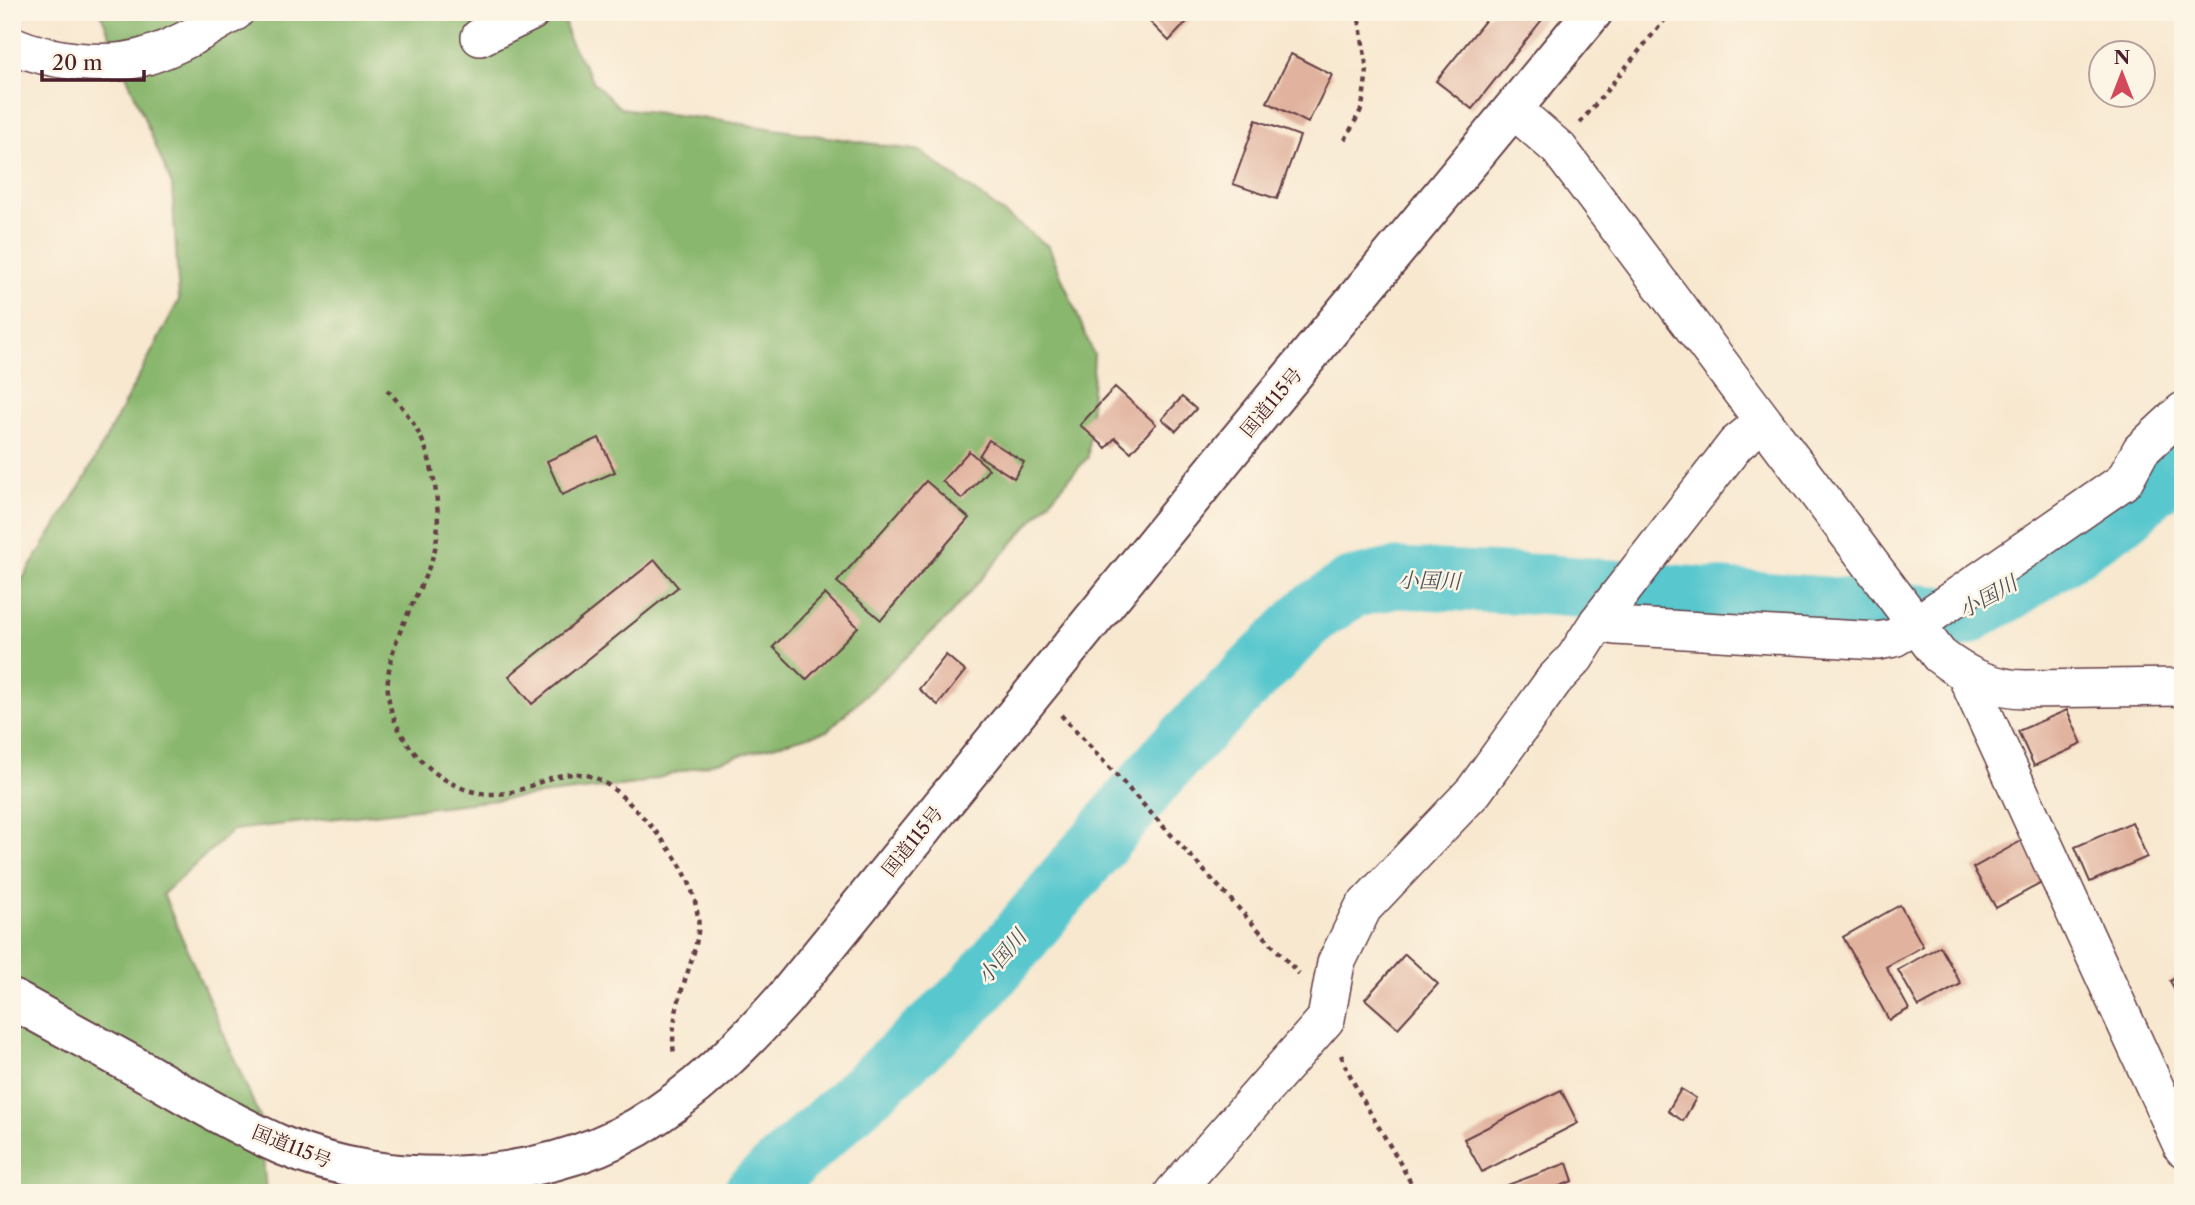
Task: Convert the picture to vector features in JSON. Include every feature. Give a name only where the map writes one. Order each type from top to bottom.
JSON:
[{"type":"highway","name":"国道115号","points":[[12,999],[230,1121],[285,1147],[342,1166],[401,1175],[505,1182],[637,1127],[689,1092],[733,1054],[785,998],[1593,12]]},
{"type":"street","points":[[12,45],[28,52],[98,63],[144,58],[182,43],[235,12]]},
{"type":"street","points":[[480,37],[531,12]]},
{"type":"street","points":[[1513,109],[1559,149],[1939,655],[1965,673],[2001,688],[2183,687]]},
{"type":"street","points":[[1598,622],[1615,626],[1878,641],[1894,638],[2124,481],[2141,450],[2183,411]]},
{"type":"street","points":[[1173,1193],[1326,1019],[1336,963],[1363,908],[1474,791],[1554,680],[1575,658],[1598,622],[1736,444],[1763,422]]},
{"type":"street","points":[[1965,673],[2183,1148]]},
{"type":"path","points":[[1346,140],[1362,108],[1367,70],[1358,12]]},
{"type":"path","points":[[1559,149],[1671,12]]},
{"type":"path","points":[[387,390],[419,433],[435,485],[438,514],[434,553],[401,627],[389,672],[395,720],[424,763],[461,789],[477,794],[505,793],[549,777],[575,774],[598,779],[633,806],[663,840],[687,877],[699,919],[693,957],[683,986],[672,1038],[675,1064],[689,1092]]},
{"type":"path","points":[[1036,689],[1285,957],[1317,995],[1353,1084],[1399,1157],[1416,1193]]},
{"type":"green space","points":[[100,12],[563,12],[568,38],[594,83],[620,108],[920,151],[1049,247],[1094,355],[1088,457],[948,617],[827,731],[636,784],[233,830],[163,894],[260,1118],[266,1193],[12,1193],[12,596],[84,480],[179,300],[172,185]]},
{"type":"building","points":[[1160,12],[1196,12],[1169,41],[1150,22]]},
{"type":"building","points":[[1492,12],[1548,12],[1472,109],[1436,81]]},
{"type":"building","points":[[1291,54],[1332,75],[1308,123],[1267,102]]},
{"type":"building","points":[[1256,120],[1300,136],[1277,199],[1233,184]]},
{"type":"building","points":[[1115,387],[1156,424],[1131,452],[1115,438],[1106,448],[1080,425]]},
{"type":"building","points":[[1182,397],[1196,409],[1176,431],[1162,419]]},
{"type":"building","points":[[599,438],[615,472],[562,495],[547,461]]},
{"type":"building","points":[[989,440],[1024,462],[1014,478],[979,456]]},
{"type":"building","points":[[969,451],[989,469],[962,499],[942,481]]},
{"type":"building","points":[[926,481],[969,518],[881,620],[837,582]]},
{"type":"building","points":[[655,560],[678,587],[532,704],[509,676]]},
{"type":"building","points":[[825,594],[858,627],[806,680],[773,647]]},
{"type":"building","points":[[946,655],[965,671],[938,705],[919,689]]},
{"type":"building","points":[[2067,710],[2082,744],[2034,766],[2018,731]]},
{"type":"building","points":[[2132,822],[2147,857],[2090,882],[2075,847]]},
{"type":"building","points":[[2023,840],[2045,881],[1996,908],[1973,868]]},
{"type":"building","points":[[1900,905],[1923,946],[1886,967],[1909,1009],[1889,1020],[1843,937]]},
{"type":"building","points":[[1940,946],[1961,984],[1919,1007],[1898,970]]},
{"type":"building","points":[[1405,954],[1438,984],[1398,1028],[1365,999]]},
{"type":"building","points":[[2183,974],[2183,1004],[2170,981]]},
{"type":"building","points":[[1681,1089],[1696,1098],[1683,1121],[1668,1111]]},
{"type":"building","points":[[1561,1090],[1578,1123],[1482,1172],[1464,1139]]},
{"type":"building","points":[[1567,1163],[1573,1181],[1542,1193],[1486,1193]]},
{"type":"waterway","name":"小国川","points":[[754,1193],[972,994],[1173,754],[1313,613],[1351,588],[1396,578],[1550,585],[1960,618],[2011,589],[2129,510],[2149,489],[2183,463]]}]
